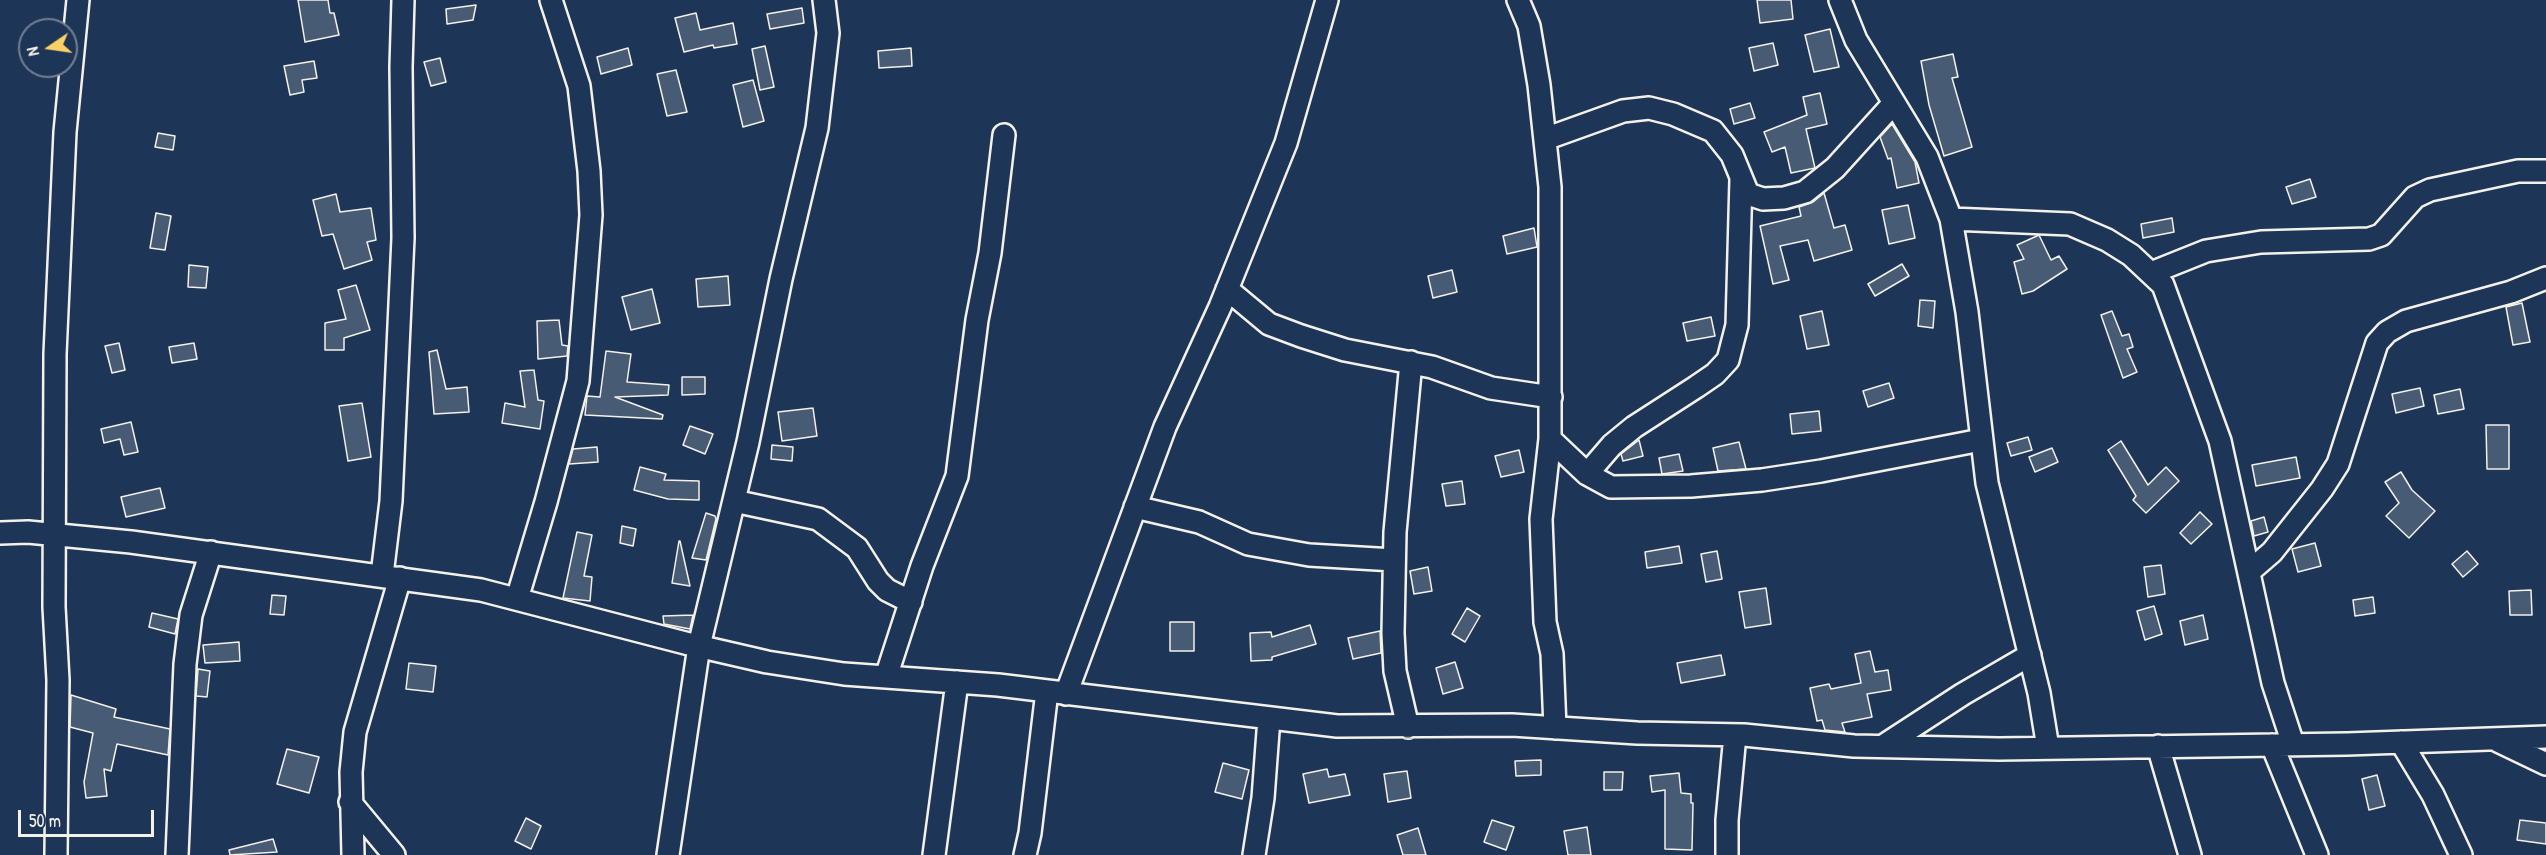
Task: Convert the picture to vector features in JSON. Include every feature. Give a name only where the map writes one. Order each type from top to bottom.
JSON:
[{"type":"street","points":[[56,855],[58,680],[54,607],[55,354],[65,132],[78,0]]},
{"type":"street","points":[[353,855],[350,802],[355,732],[391,576],[391,501],[403,238],[401,67],[403,0]]},
{"type":"street","points":[[517,598],[546,502],[578,381],[591,215],[589,171],[579,86],[551,0]]},
{"type":"street","points":[[668,855],[699,646],[734,501],[817,128],[828,33],[825,0]]},
{"type":"street","points":[[1025,855],[1057,693],[1135,507],[1165,427],[1227,289],[1286,143],[1327,0]]},
{"type":"street","points":[[1518,0],[1529,26],[1550,187],[1550,439],[1541,519],[1545,622],[1552,654],[1555,728]]},
{"type":"street","points":[[1840,0],[1856,40],[1927,157],[1951,219],[1967,312],[1987,483],[2030,655],[2048,748]]},
{"type":"street","points":[[1545,139],[1623,111],[1649,108],[1673,114],[1713,131],[1732,155],[1748,194],[1763,199],[1805,192],[1835,168],[1893,104]]},
{"type":"street","points":[[886,677],[922,566],[957,476],[977,320],[990,253],[1004,135]]},
{"type":"street","points":[[2151,273],[2206,251],[2261,242],[2369,239],[2381,235],[2415,197],[2430,190],[2518,171],[2546,171]]},
{"type":"street","points":[[1587,474],[1612,445],[1634,427],[1715,374],[1728,360],[1737,325],[1741,178]]},
{"type":"street","points":[[1951,219],[2013,224],[2070,224],[2107,240],[2131,255],[2163,285],[2220,441],[2273,683],[2282,745],[2317,855]]},
{"type":"street","points":[[2250,572],[2272,552],[2322,489],[2338,464],[2377,344],[2387,332],[2406,321],[2502,295],[2546,278]]},
{"type":"street","points":[[1227,289],[1269,324],[1346,350],[1411,362],[1491,388],[1551,397]]},
{"type":"street","points":[[1408,727],[1395,671],[1394,560],[1411,362]]},
{"type":"street","points":[[1550,439],[1587,474],[1611,487],[1691,486],[1821,471],[1982,440]]},
{"type":"street","points":[[734,501],[818,519],[857,548],[887,590],[911,602]]},
{"type":"street","points":[[1135,507],[1199,522],[1248,544],[1309,555],[1394,560]]},
{"type":"street","points":[[0,533],[55,535],[211,552],[481,590],[767,662],[844,674],[957,682],[1337,726],[1512,725],[1735,735],[1883,746],[2048,748],[2282,745],[2546,737]]},
{"type":"street","points":[[177,855],[181,812],[185,664],[191,615],[211,552]]},
{"type":"street","points":[[1883,746],[1963,694],[2030,655]]},
{"type":"street","points":[[934,855],[957,682]]},
{"type":"street","points":[[1254,855],[1263,798],[1269,718]]},
{"type":"street","points":[[1727,855],[1727,820],[1735,735]]},
{"type":"street","points":[[2494,739],[2546,764]]},
{"type":"street","points":[[2401,742],[2433,795],[2461,855]]},
{"type":"street","points":[[2158,746],[2190,855]]},
{"type":"street","points":[[350,802],[394,855]]},
{"type":"building","points":[[298,0],[328,0],[330,13],[334,13],[339,35],[305,42]]},
{"type":"building","points":[[1757,0],[1791,0],[1793,19],[1760,23]]},
{"type":"building","points":[[476,5],[473,20],[447,24],[446,9]]},
{"type":"building","points":[[802,8],[804,23],[770,29],[767,14]]},
{"type":"building","points":[[696,13],[700,30],[733,23],[737,44],[714,48],[713,45],[684,52],[675,18]]},
{"type":"building","points":[[1830,29],[1839,67],[1814,72],[1805,35]]},
{"type":"building","points":[[1773,43],[1778,65],[1754,71],[1749,48]]},
{"type":"building","points":[[765,46],[774,87],[760,90],[752,49]]},
{"type":"building","points":[[628,48],[632,65],[601,74],[597,57]]},
{"type":"building","points":[[911,48],[912,66],[879,68],[878,51]]},
{"type":"building","points":[[1953,54],[1958,77],[1952,78],[1972,147],[1944,156],[1929,105],[1921,61]]},
{"type":"building","points":[[440,58],[446,82],[431,86],[424,62]]},
{"type":"building","points":[[314,61],[317,78],[302,80],[304,92],[290,95],[284,66]]},
{"type":"building","points":[[676,70],[687,112],[667,116],[657,74]]},
{"type":"building","points":[[753,80],[764,121],[743,127],[733,85]]},
{"type":"building","points":[[1820,93],[1827,124],[1806,129],[1815,168],[1791,173],[1785,147],[1772,152],[1764,132],[1807,115],[1803,97]]},
{"type":"building","points":[[1750,103],[1755,118],[1734,124],[1730,109]]},
{"type":"building","points":[[1892,124],[1915,162],[1919,183],[1897,188],[1891,158],[1888,159],[1880,137]]},
{"type":"building","points":[[158,133],[175,136],[173,150],[155,147]]},
{"type":"building","points":[[2310,179],[2316,197],[2292,204],[2286,187]]},
{"type":"building","points":[[1824,193],[1834,228],[1845,225],[1852,250],[1814,261],[1808,240],[1780,246],[1789,280],[1773,284],[1760,226],[1801,216],[1799,207],[1813,202]]},
{"type":"building","points":[[336,194],[340,212],[371,208],[376,240],[367,242],[372,260],[344,269],[333,234],[322,236],[313,200]]},
{"type":"building","points":[[1908,205],[1915,238],[1889,244],[1882,210]]},
{"type":"building","points":[[156,213],[171,216],[165,250],[150,248]]},
{"type":"building","points":[[2172,218],[2174,232],[2143,238],[2141,224]]},
{"type":"building","points":[[1534,228],[1537,247],[1507,254],[1503,236]]},
{"type":"building","points":[[2039,235],[2051,260],[2059,256],[2067,269],[2033,291],[2022,294],[2014,262],[2024,259],[2017,245]]},
{"type":"building","points":[[1902,264],[1909,276],[1875,296],[1868,284]]},
{"type":"building","points":[[189,265],[208,267],[206,288],[188,287]]},
{"type":"building","points":[[1452,270],[1457,292],[1433,298],[1428,276]]},
{"type":"building","points":[[728,276],[730,305],[698,307],[696,279]]},
{"type":"building","points":[[356,285],[370,330],[344,338],[344,350],[325,350],[325,323],[346,319],[338,290]]},
{"type":"building","points":[[652,289],[660,323],[631,330],[622,297]]},
{"type":"building","points":[[1920,300],[1935,301],[1933,328],[1918,326]]},
{"type":"building","points":[[2522,303],[2530,342],[2513,345],[2506,307]]},
{"type":"building","points":[[1822,311],[1829,345],[1807,349],[1800,316]]},
{"type":"building","points":[[2112,311],[2122,336],[2129,334],[2133,347],[2127,349],[2137,372],[2123,378],[2101,315]]},
{"type":"building","points":[[1711,317],[1715,336],[1687,341],[1683,323]]},
{"type":"building","points":[[559,320],[562,345],[568,346],[567,356],[538,359],[537,321]]},
{"type":"building","points":[[119,343],[125,370],[112,373],[105,346]]},
{"type":"building","points":[[194,343],[197,359],[172,363],[169,347]]},
{"type":"building","points":[[437,350],[446,389],[467,387],[469,412],[434,414],[429,352]]},
{"type":"building","points":[[606,351],[631,354],[627,382],[669,385],[668,395],[615,397],[663,415],[662,419],[585,415],[587,396],[600,397]]},
{"type":"building","points":[[534,370],[538,400],[544,401],[540,429],[502,423],[505,403],[525,407],[520,371]]},
{"type":"building","points":[[682,377],[705,377],[705,394],[682,395]]},
{"type":"building","points":[[1889,383],[1894,398],[1868,407],[1863,391]]},
{"type":"building","points":[[2420,388],[2424,406],[2396,413],[2392,394]]},
{"type":"building","points":[[2460,389],[2464,409],[2438,414],[2434,395]]},
{"type":"building","points":[[362,403],[371,457],[348,461],[339,406]]},
{"type":"building","points":[[813,408],[817,436],[782,441],[778,412]]},
{"type":"building","points":[[1819,411],[1821,431],[1792,434],[1790,414]]},
{"type":"building","points":[[131,422],[138,452],[124,455],[120,439],[104,443],[101,429]]},
{"type":"building","points":[[2486,425],[2509,425],[2509,469],[2487,469]]},
{"type":"building","points":[[690,426],[713,434],[705,454],[683,445]]},
{"type":"building","points":[[2028,437],[2032,450],[2011,456],[2007,443]]},
{"type":"building","points":[[1639,440],[1643,456],[1623,461],[1621,454]]},
{"type":"building","points":[[2121,441],[2148,485],[2166,467],[2179,481],[2146,513],[2133,500],[2136,496],[2108,450]]},
{"type":"building","points":[[1739,442],[1746,469],[1718,471],[1713,448]]},
{"type":"building","points":[[772,445],[793,447],[792,461],[771,459]]},
{"type":"building","points":[[597,447],[598,462],[569,464],[573,449]]},
{"type":"building","points":[[2052,448],[2058,462],[2035,472],[2029,457]]},
{"type":"building","points":[[1519,450],[1524,472],[1501,477],[1495,456]]},
{"type":"building","points":[[1679,454],[1683,471],[1662,474],[1659,458]]},
{"type":"building","points":[[2296,457],[2300,478],[2256,486],[2252,465]]},
{"type":"building","points":[[640,467],[666,474],[664,480],[699,481],[699,500],[668,499],[634,490]]},
{"type":"building","points":[[2401,472],[2412,490],[2435,511],[2409,538],[2386,516],[2399,503],[2385,482]]},
{"type":"building","points":[[1462,481],[1465,504],[1446,506],[1442,484]]},
{"type":"building","points":[[160,488],[165,508],[126,517],[121,497]]},
{"type":"building","points":[[2200,512],[2212,524],[2191,544],[2180,533]]},
{"type":"building","points":[[706,513],[715,516],[716,519],[706,560],[692,558]]},
{"type":"building","points":[[2264,517],[2268,532],[2254,536],[2251,521]]},
{"type":"building","points":[[622,526],[636,529],[633,546],[620,543]]},
{"type":"building","points":[[577,532],[592,535],[584,576],[592,577],[590,601],[563,598]]},
{"type":"building","points":[[680,541],[690,586],[672,583]]},
{"type":"building","points":[[2315,543],[2321,566],[2298,572],[2292,549]]},
{"type":"building","points":[[1679,546],[1682,563],[1647,568],[1645,552]]},
{"type":"building","points":[[1717,551],[1722,579],[1706,582],[1701,554]]},
{"type":"building","points":[[2467,551],[2478,564],[2463,577],[2452,564]]},
{"type":"building","points":[[2161,565],[2165,594],[2148,597],[2144,567]]},
{"type":"building","points":[[1428,567],[1432,591],[1414,594],[1410,571]]},
{"type":"building","points":[[1766,588],[1771,624],[1745,628],[1739,592]]},
{"type":"building","points":[[2531,590],[2532,615],[2510,615],[2509,591]]},
{"type":"building","points":[[272,595],[286,596],[284,615],[270,614]]},
{"type":"building","points":[[2373,597],[2375,613],[2355,616],[2353,600]]},
{"type":"building","points":[[2154,606],[2162,634],[2145,640],[2137,611]]},
{"type":"building","points":[[1467,608],[1480,616],[1465,642],[1452,634]]},
{"type":"building","points":[[152,613],[178,619],[175,634],[149,627]]},
{"type":"building","points":[[693,615],[690,629],[664,624],[663,616]]},
{"type":"building","points":[[2203,615],[2208,639],[2185,645],[2180,621]]},
{"type":"building","points":[[1170,622],[1194,622],[1194,651],[1170,651]]},
{"type":"building","points":[[1310,625],[1316,644],[1272,657],[1272,660],[1251,661],[1250,633],[1271,632],[1272,637]]},
{"type":"building","points":[[1380,631],[1381,653],[1353,659],[1348,638]]},
{"type":"building","points":[[239,642],[240,661],[205,663],[203,645]]},
{"type":"building","points":[[1870,651],[1875,672],[1888,670],[1891,690],[1867,694],[1872,717],[1842,723],[1845,732],[1825,730],[1822,720],[1817,721],[1810,688],[1829,684],[1831,689],[1861,683],[1855,654]]},
{"type":"building","points":[[1721,655],[1725,675],[1681,683],[1677,663]]},
{"type":"building","points":[[1455,662],[1463,688],[1443,694],[1436,668]]},
{"type":"building","points":[[409,663],[436,666],[433,692],[406,689]]},
{"type":"building","points":[[198,669],[210,671],[207,697],[196,696]]},
{"type":"building","points":[[71,695],[116,709],[114,717],[170,729],[168,755],[117,744],[111,771],[104,769],[107,796],[86,798],[84,782],[93,733],[70,727]]},
{"type":"building","points":[[287,749],[319,757],[309,793],[277,784]]},
{"type":"building","points":[[1541,760],[1541,775],[1516,776],[1515,761]]},
{"type":"building","points":[[1223,763],[1249,770],[1242,799],[1215,792]]},
{"type":"building","points":[[1327,769],[1329,777],[1345,774],[1350,795],[1309,803],[1303,774]]},
{"type":"building","points":[[1407,771],[1411,798],[1388,802],[1384,774]]},
{"type":"building","points":[[1604,772],[1623,772],[1622,790],[1604,790]]},
{"type":"building","points":[[1679,773],[1681,793],[1691,794],[1691,803],[1693,803],[1692,850],[1665,849],[1665,790],[1652,792],[1650,776]]},
{"type":"building","points":[[2377,775],[2385,806],[2369,810],[2362,779]]},
{"type":"building","points":[[526,818],[541,826],[531,849],[515,841]]},
{"type":"building","points":[[1492,820],[1514,827],[1506,850],[1484,842]]},
{"type":"building","points":[[2520,820],[2546,823],[2546,844],[2517,840]]},
{"type":"building","points":[[1587,827],[1591,855],[1568,855],[1564,831]]},
{"type":"building","points":[[1418,828],[1426,855],[1403,855],[1397,835]]},
{"type":"building","points":[[273,839],[277,852],[230,855],[229,850]]}]
